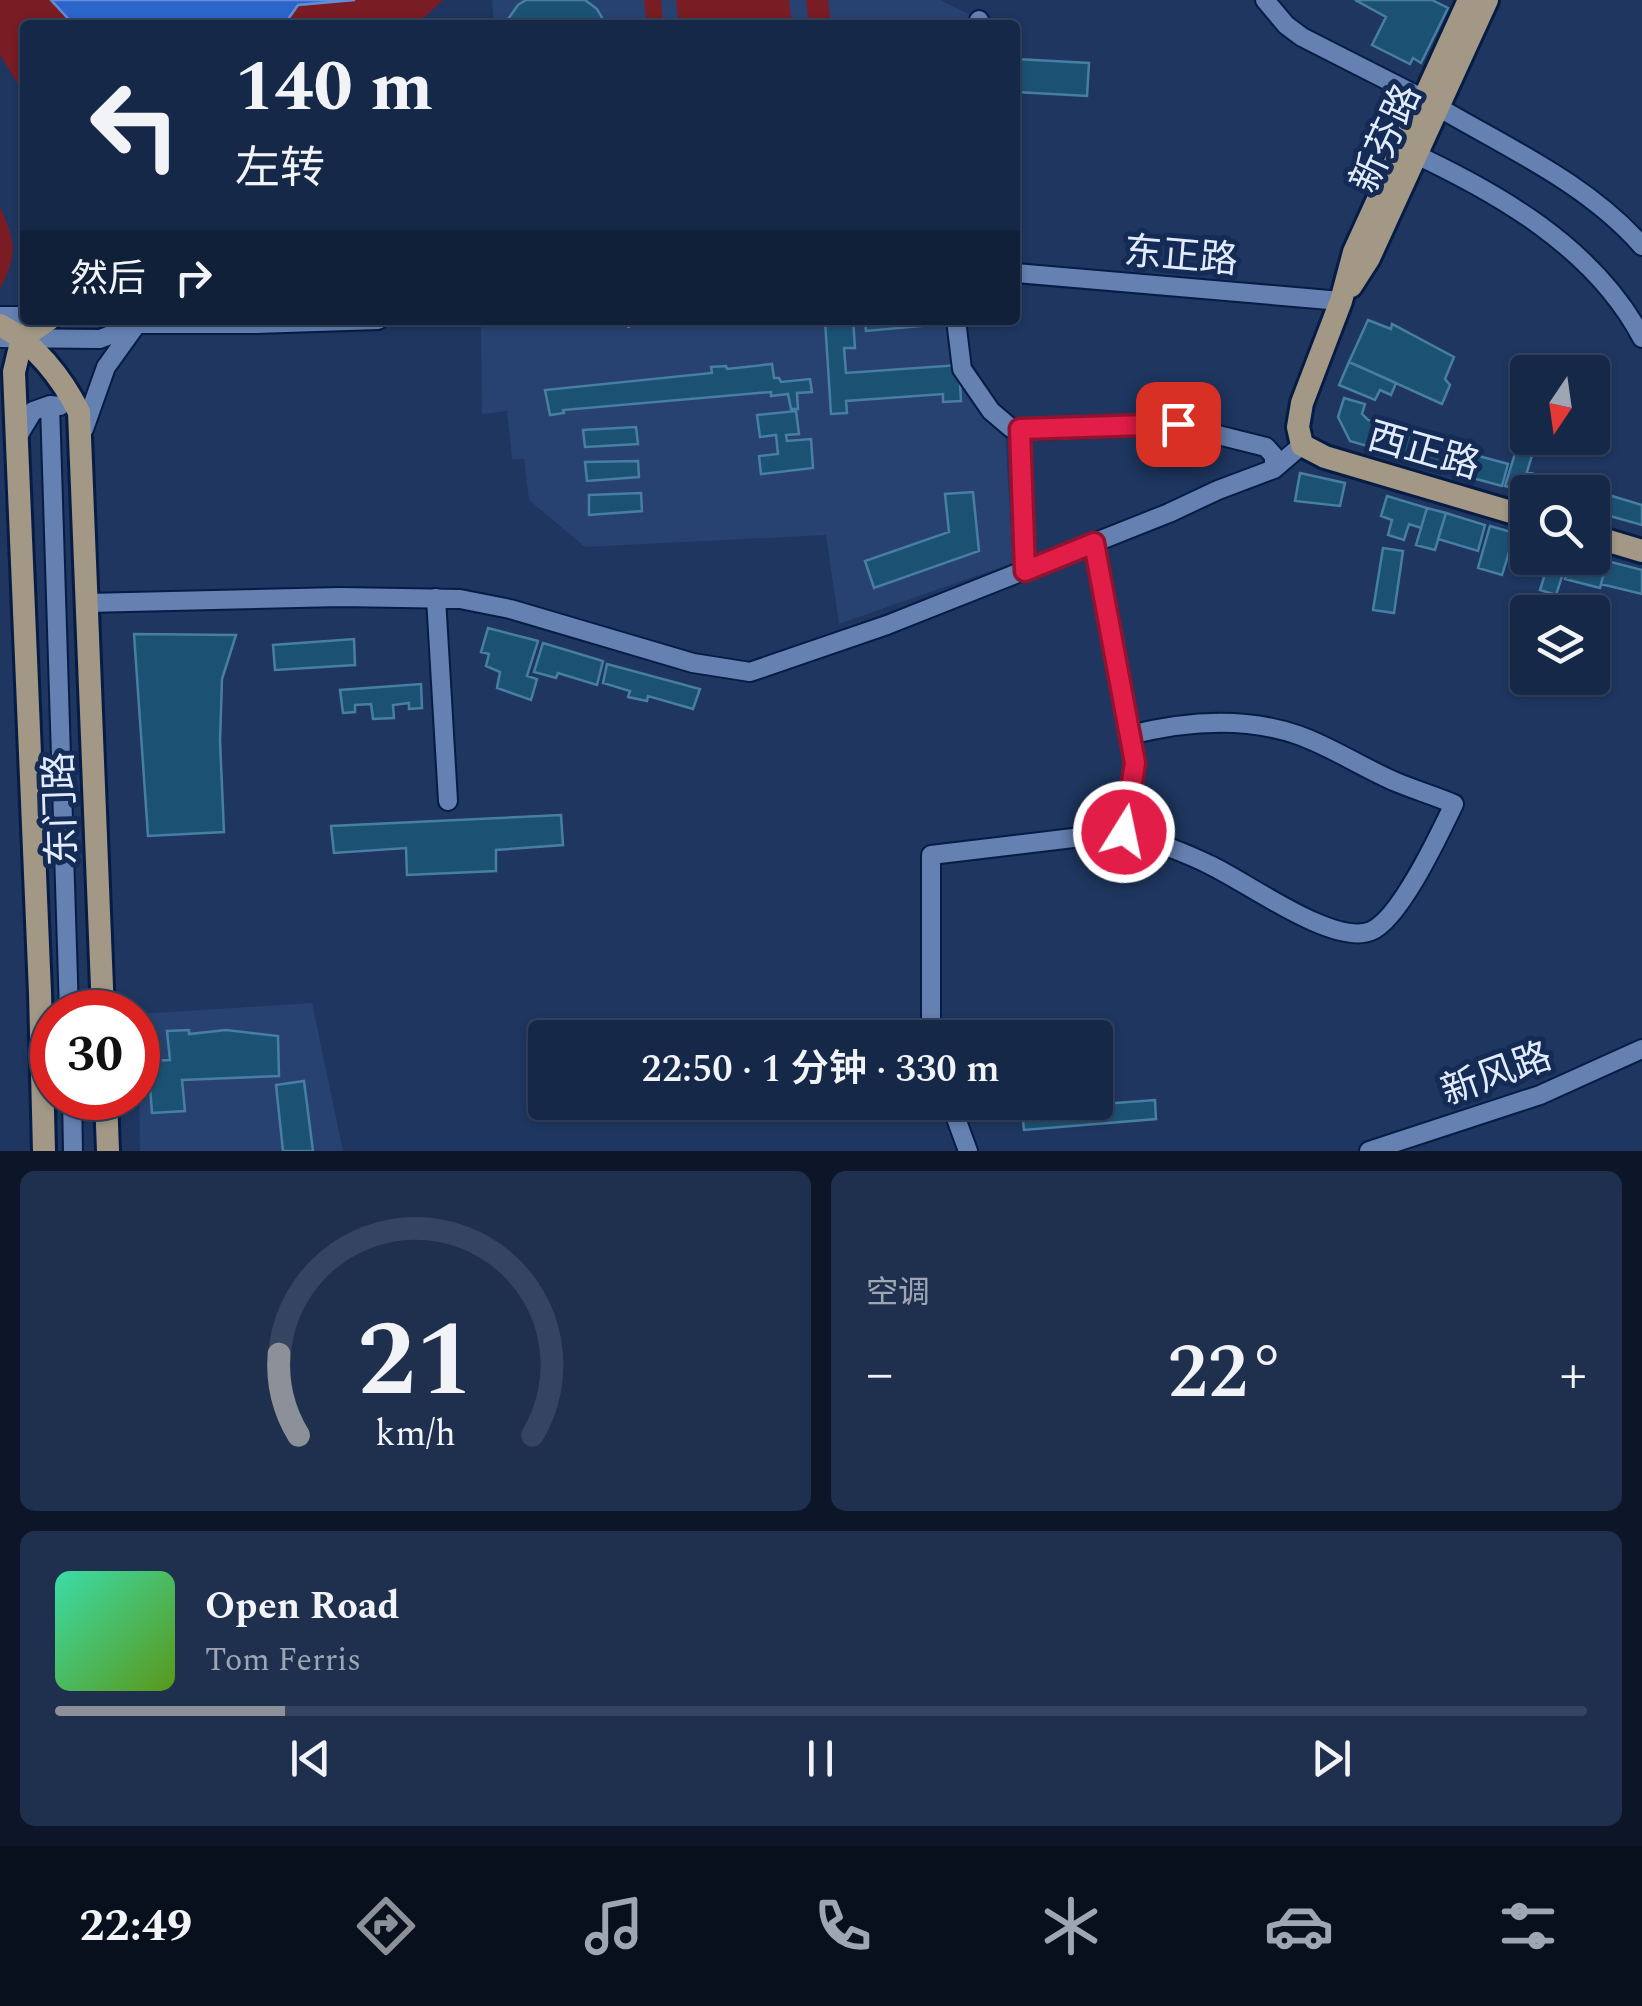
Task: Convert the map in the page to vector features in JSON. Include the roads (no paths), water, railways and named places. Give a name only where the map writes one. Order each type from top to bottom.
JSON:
[{"type":"main road","name":"新芬路","points":[[1431,103],[1469,0]]},
{"type":"main road","name":"新芬路","points":[[1302,445],[1298,428],[1302,403],[1341,301],[1354,252],[1487,0]]},
{"type":"main road","name":"东门路","points":[[0,325],[16,331],[70,395],[78,412],[82,438],[102,990]]},
{"type":"main road","points":[[16,331],[7,364],[18,436],[44,1151]]},
{"type":"main road","name":"西正路","points":[[1302,445],[1326,458],[1510,512]]},
{"type":"main road","points":[[1610,541],[1642,551]]},
{"type":"main road","points":[[107,1120],[108,1151]]},
{"type":"street","points":[[1265,0],[1286,25],[1302,36],[1431,103],[1580,191],[1642,246]]},
{"type":"street","points":[[1409,151],[1454,172],[1530,219],[1571,250],[1602,277],[1628,310],[1642,338]]},
{"type":"street","name":"东正路","points":[[1020,273],[1341,301]]},
{"type":"street","points":[[0,316],[16,331],[100,339],[135,325]]},
{"type":"street","points":[[82,438],[106,367],[137,325]]},
{"type":"street","points":[[957,325],[962,369],[991,411],[1011,428],[1178,424],[1266,446],[1274,456],[1274,470]]},
{"type":"street","points":[[50,405],[68,990]]},
{"type":"street","points":[[18,436],[34,411],[59,405],[74,416],[82,438]]},
{"type":"street","points":[[1020,429],[1025,571]]},
{"type":"street","points":[[86,603],[436,598],[510,609],[693,663],[750,672],[1025,571],[1274,470],[1302,445]]},
{"type":"street","points":[[1094,543],[1135,763],[1124,832]]},
{"type":"street","points":[[436,598],[448,800]]},
{"type":"street","points":[[930,1020],[931,855],[1124,832],[1210,865],[1313,921],[1360,934],[1374,930],[1392,917],[1454,804],[1398,783],[1298,734],[1208,721],[1176,724],[1130,736]]},
{"type":"street","name":"新风路","points":[[1369,1151],[1540,1095],[1642,1049]]},
{"type":"street","points":[[73,1120],[74,1151]]},
{"type":"street","points":[[957,1120],[968,1151]]},
{"type":"water","points":[[51,0],[355,0],[298,5],[288,20],[69,20]]}]
